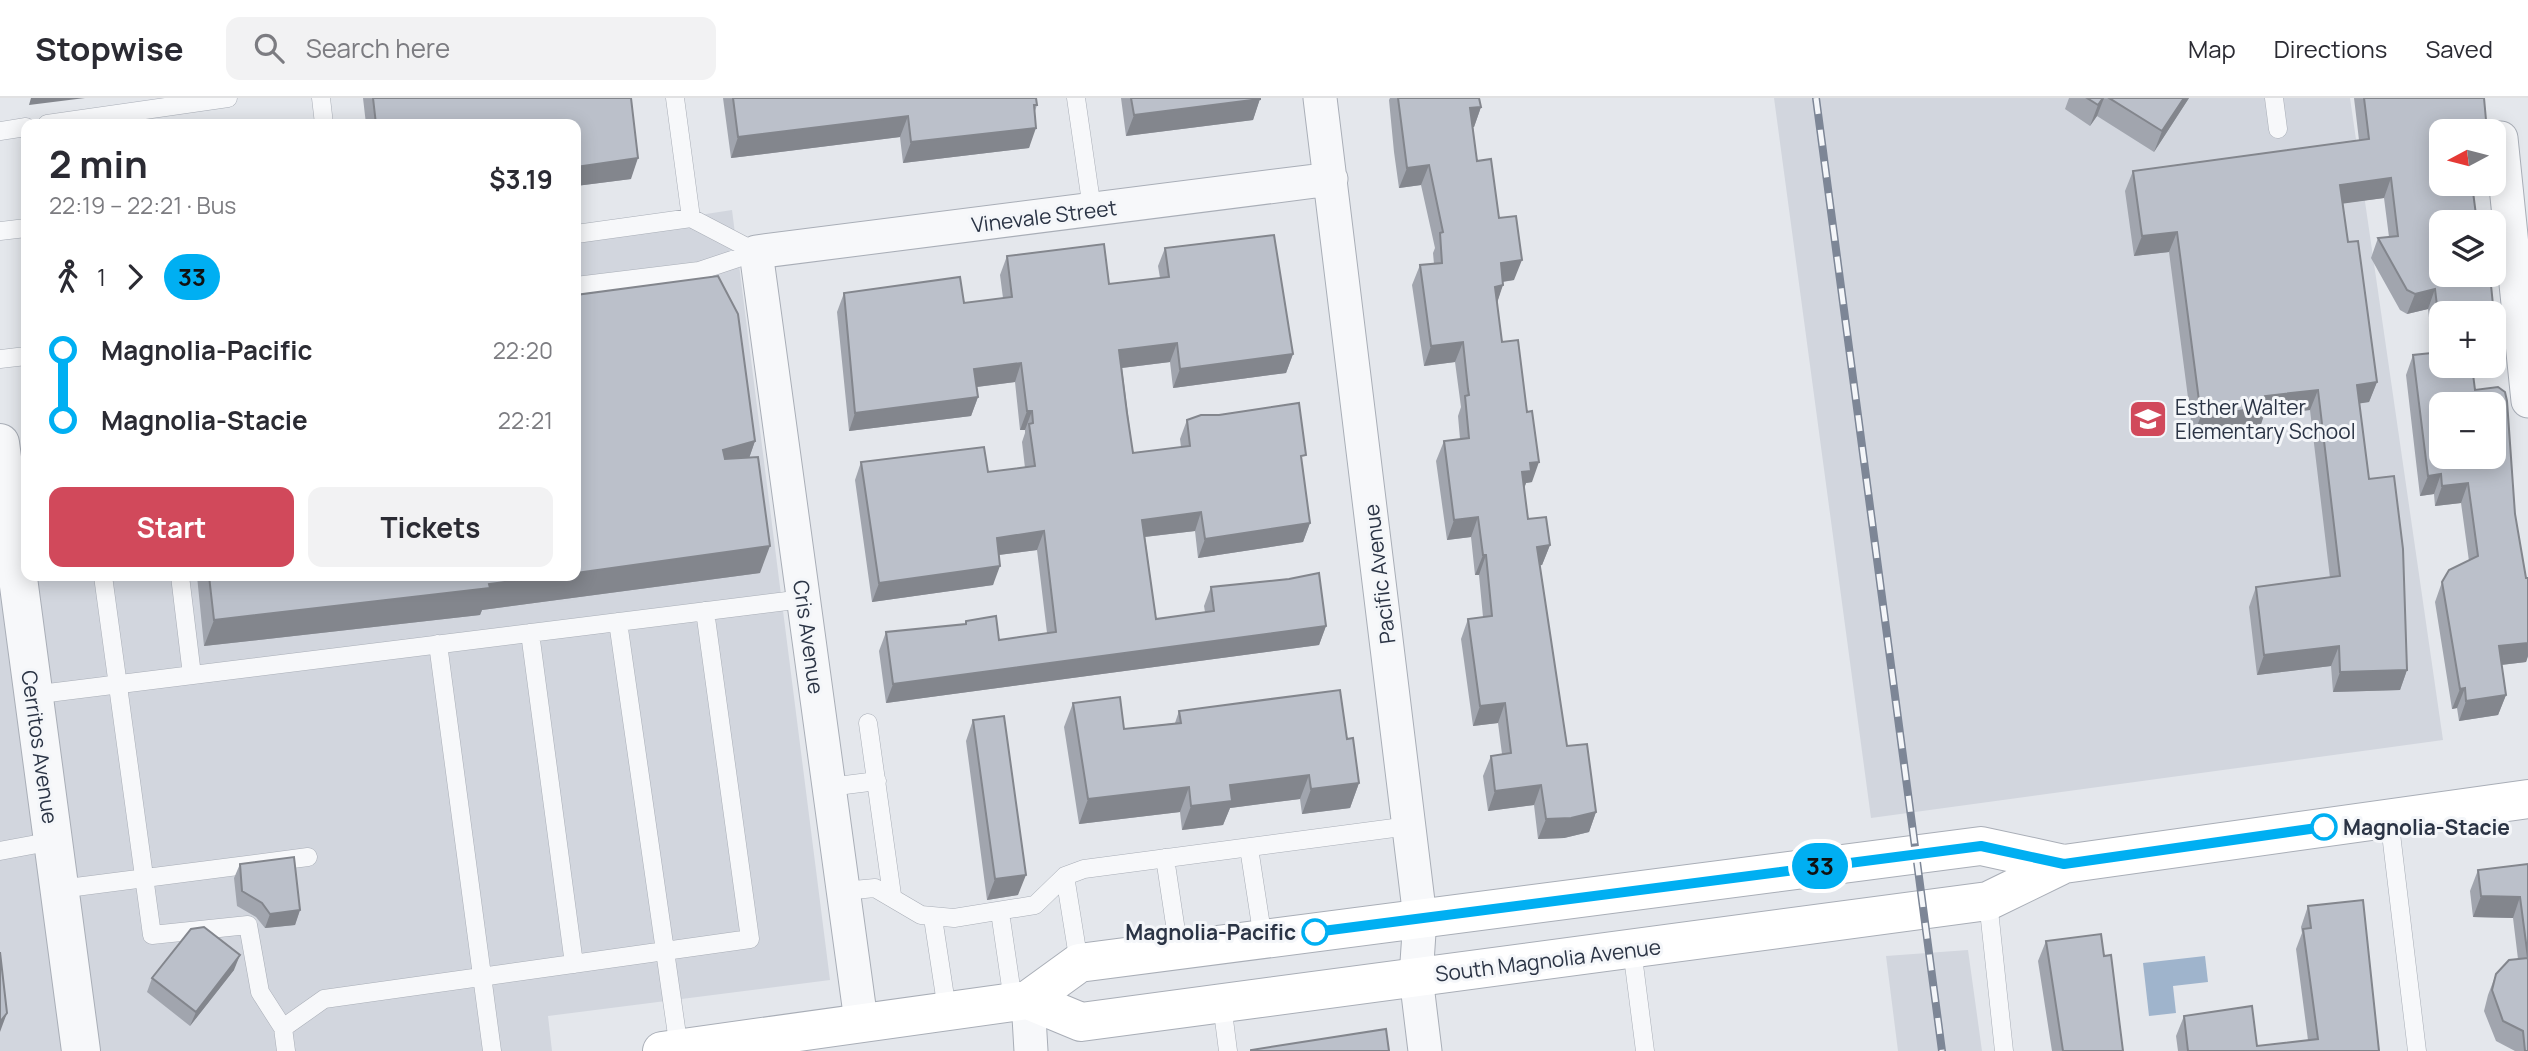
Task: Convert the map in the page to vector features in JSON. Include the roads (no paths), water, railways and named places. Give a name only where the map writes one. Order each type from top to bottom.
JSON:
[{"type":"main road","name":"South Magnolia Avenue","points":[[1020,1001],[1081,1022],[1222,1004],[1988,901],[2064,864],[2528,799]]},
{"type":"main road","name":"South Magnolia Avenue","points":[[670,1050],[730,1046],[861,1021],[1020,1001],[1079,963],[1981,846],[2064,864]]},
{"type":"street","name":"Pacific Avenue","points":[[1320,98],[1420,918],[1416,977],[1425,1051]]},
{"type":"street","name":"Vinevale Street","points":[[756,252],[1331,179]]},
{"type":"street","points":[[2506,187],[2528,401]]},
{"type":"street","name":"Cris Avenue","points":[[756,252],[861,1021]]},
{"type":"street","name":"Cerritos Avenue","points":[[0,443],[8,561],[32,695],[81,1051]]},
{"type":"street","points":[[1020,1001],[1031,1051]]},
{"type":"lane","points":[[321,98],[323,119]]},
{"type":"lane","points":[[675,98],[691,218]]},
{"type":"lane","points":[[1076,98],[1092,209]]},
{"type":"lane","points":[[2274,98],[2278,128]]},
{"type":"lane","points":[[81,119],[216,99]]},
{"type":"lane","points":[[0,131],[21,128]]},
{"type":"lane","points":[[581,233],[691,218],[756,252]]},
{"type":"lane","points":[[0,231],[21,229]]},
{"type":"lane","points":[[581,285],[699,271],[756,252]]},
{"type":"lane","points":[[0,359],[21,357]]},
{"type":"lane","points":[[104,581],[152,935],[248,925],[260,992],[283,1028],[286,1051]]},
{"type":"lane","points":[[181,581],[192,675]]},
{"type":"lane","points":[[32,695],[803,599]]},
{"type":"lane","points":[[283,1028],[324,999],[750,939],[705,611]]},
{"type":"lane","points":[[618,622],[665,951],[670,1050]]},
{"type":"lane","points":[[530,633],[575,964]]},
{"type":"lane","points":[[438,644],[492,1051]]},
{"type":"lane","points":[[868,723],[892,895]]},
{"type":"lane","points":[[829,787],[877,781]]},
{"type":"lane","points":[[2389,817],[2417,1051]]},
{"type":"lane","points":[[843,891],[875,888],[892,895],[908,908],[933,918],[1000,912],[1035,905],[1065,876],[1084,869],[1409,826]]},
{"type":"lane","points":[[0,851],[53,841]]},
{"type":"lane","points":[[1249,848],[1263,939]]},
{"type":"lane","points":[[60,889],[308,857]]},
{"type":"lane","points":[[1165,858],[1179,951]]},
{"type":"lane","points":[[1065,876],[1079,963]]},
{"type":"lane","points":[[1988,901],[2004,1051]]},
{"type":"lane","points":[[1000,912],[1020,1001]]},
{"type":"lane","points":[[933,918],[947,1010]]},
{"type":"lane","points":[[1632,949],[1645,1051]]},
{"type":"lane","points":[[1222,1004],[1228,1051]]},
{"type":"water","points":[[2205,956],[2208,982],[2173,986],[2176,1013],[2149,1016],[2143,963]]},
{"type":"railway","points":[[1816,98],[1942,1051]]},
{"type":"place","name":"Esther Walter Elementary School","points":[[2148,419]]},
{"type":"place","name":"Magnolia-Stacie","points":[[2324,827]]},
{"type":"place","name":"Magnolia-Pacific","points":[[1315,932]]}]
